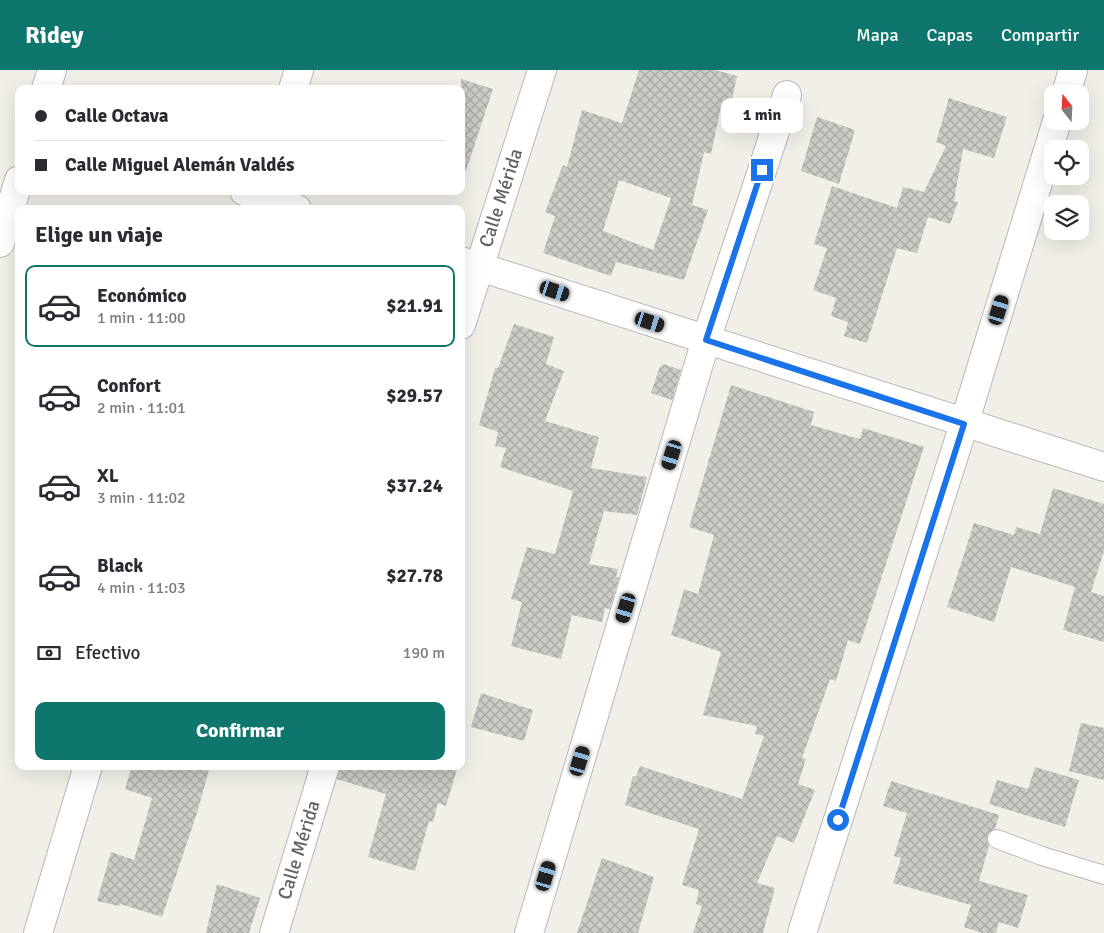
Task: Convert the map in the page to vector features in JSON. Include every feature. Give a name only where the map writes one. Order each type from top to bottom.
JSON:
[{"type":"street","points":[[47,85],[52,70]]},
{"type":"street","points":[[294,85],[299,70]]},
{"type":"street","name":"Calle Mérida","points":[[465,298],[470,264],[542,70]]},
{"type":"street","points":[[1069,85],[1073,70]]},
{"type":"street","points":[[529,933],[706,340],[788,94]]},
{"type":"street","points":[[802,933],[964,424],[1054,130]]},
{"type":"street","points":[[0,242],[5,209],[15,188]]},
{"type":"street","points":[[254,197],[283,205]]},
{"type":"street","points":[[470,264],[964,424],[1104,467]]},
{"type":"street","points":[[38,933],[87,770]]},
{"type":"street","name":"Calle Mérida","points":[[274,933],[324,770]]},
{"type":"lane","points":[[997,839],[1042,856],[1104,875]]},
{"type":"building","points":[[639,70],[715,70],[737,76],[731,104],[722,102],[711,154],[704,152],[692,205],[708,210],[684,280],[616,262],[611,276],[543,253],[555,216],[545,212],[563,165],[567,167],[582,110],[622,123]],"holes":[[[619,180],[671,198],[653,250],[603,231]]]},
{"type":"building","points":[[461,79],[493,89],[466,171],[465,85],[461,85]]},
{"type":"building","points":[[949,98],[1007,117],[994,158],[963,149],[954,201],[958,202],[950,224],[928,217],[917,253],[897,248],[867,343],[844,336],[848,322],[831,316],[836,298],[813,290],[827,248],[814,244],[832,186],[897,208],[903,187],[924,192],[946,146],[936,142]]},
{"type":"building","points":[[817,117],[855,130],[839,184],[801,171]]},
{"type":"building","points":[[514,324],[554,337],[546,364],[564,371],[545,421],[599,437],[591,468],[647,477],[637,515],[604,511],[589,564],[618,569],[616,577],[619,578],[610,609],[605,608],[602,622],[572,615],[561,659],[511,646],[522,602],[511,599],[527,547],[555,554],[573,491],[500,467],[506,448],[495,446],[498,432],[479,425],[495,368],[498,368]]},
{"type":"building","points":[[663,364],[681,370],[672,400],[651,393],[660,366],[662,367]]},
{"type":"building","points":[[731,385],[814,412],[811,425],[860,439],[863,428],[924,447],[860,644],[848,640],[836,681],[830,679],[802,758],[806,759],[798,784],[815,790],[794,843],[777,836],[757,883],[775,888],[763,933],[693,933],[702,906],[696,904],[699,890],[682,885],[699,829],[625,805],[633,776],[636,777],[640,766],[742,799],[764,736],[755,734],[757,726],[703,715],[721,652],[671,635],[684,589],[698,594],[714,535],[689,527]]},
{"type":"building","points":[[1053,488],[1104,504],[1104,551],[1091,592],[1104,596],[1104,642],[1063,630],[1075,587],[1011,567],[994,622],[947,607],[974,523],[1014,535],[1016,527],[1040,534]]},
{"type":"building","points":[[481,693],[533,710],[524,741],[471,727]]},
{"type":"building","points":[[1081,723],[1104,728],[1104,780],[1069,771]]},
{"type":"building","points":[[1035,767],[1079,780],[1065,827],[989,804],[997,780],[1028,789]]},
{"type":"building","points":[[131,770],[209,770],[197,813],[162,917],[120,904],[119,906],[97,901],[111,852],[134,860],[152,798],[125,789]]},
{"type":"building","points":[[339,770],[457,770],[446,806],[438,803],[433,822],[429,821],[415,871],[368,857],[386,794],[337,779]]},
{"type":"building","points":[[891,781],[999,815],[995,829],[987,836],[989,846],[979,881],[1028,895],[1018,928],[999,922],[996,933],[982,933],[964,927],[971,905],[893,883],[901,858],[894,856],[907,813],[883,806]]},
{"type":"building","points":[[602,858],[654,877],[638,933],[577,933]]},
{"type":"building","points":[[217,884],[260,898],[249,933],[206,933]]},
{"type":"route","points":[[762,170],[706,340],[964,424],[838,820]]}]
